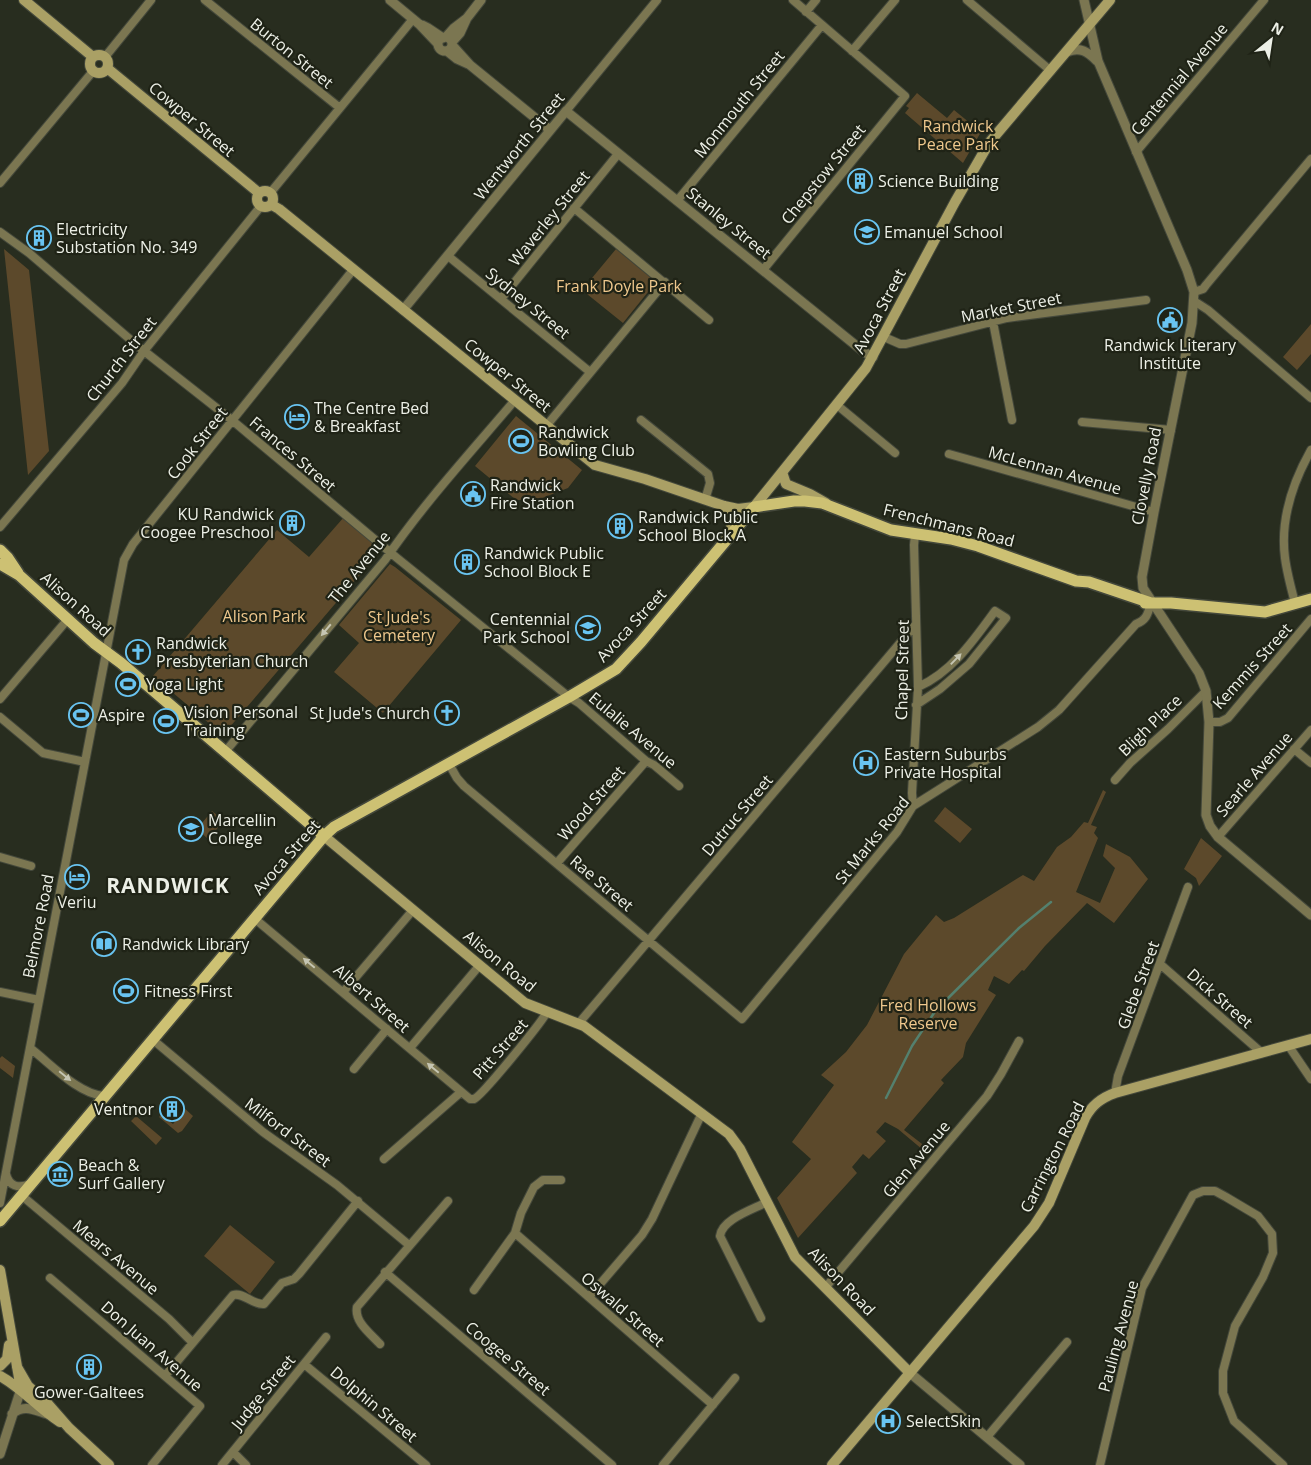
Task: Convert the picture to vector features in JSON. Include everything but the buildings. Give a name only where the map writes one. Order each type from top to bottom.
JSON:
[{"type":"main road","points":[[24,0],[94,57]]},
{"type":"main road","name":"Avoca Street","points":[[0,1221],[254,918],[324,836],[334,827],[603,678],[620,665],[733,533],[837,405],[873,357],[955,202],[986,148],[1110,0]]},
{"type":"main road","points":[[98,55],[106,62],[102,72],[94,70],[90,64],[94,57],[98,55]]},
{"type":"main road","name":"Cowper Street","points":[[106,62],[259,194]]},
{"type":"main road","points":[[265,191],[271,192],[274,198],[272,205],[267,207],[261,206],[257,200],[259,194],[265,191]]},
{"type":"main road","name":"Cowper Street","points":[[272,205],[595,465],[645,479],[724,506],[738,509],[754,507]]},
{"type":"main road","points":[[782,472],[786,484],[836,508]]},
{"type":"main road","name":"Frenchmans Road","points":[[754,507],[805,501],[822,503],[891,530],[950,539],[978,546],[1076,581],[1089,582],[1151,603],[1265,612],[1311,599]]},
{"type":"main road","points":[[724,506],[730,519],[733,533]]},
{"type":"main road","name":"Alison Road","points":[[0,550],[8,558],[18,575]]},
{"type":"main road","name":"Alison Road","points":[[0,564],[18,575],[106,653],[121,663],[324,836],[525,1003],[579,1023],[722,1128],[735,1141],[791,1252],[800,1264],[910,1373]]},
{"type":"main road","name":"Carrington Road","points":[[832,1465],[1034,1226],[1049,1203],[1089,1111],[1099,1101],[1114,1093],[1311,1039]]},
{"type":"main road","points":[[0,1270],[10,1337],[21,1389]]},
{"type":"main road","points":[[0,1366],[8,1358],[10,1337]]},
{"type":"main road","points":[[17,1367],[26,1383],[69,1428],[110,1465]]},
{"type":"main road","points":[[0,1376],[21,1389],[48,1415],[69,1428]]},
{"type":"street","points":[[106,62],[151,0]]},
{"type":"street","name":"Burton Street","points":[[205,0],[340,108]]},
{"type":"street","points":[[390,0],[416,22],[428,28],[550,130]]},
{"type":"street","points":[[446,43],[454,28],[467,18],[481,0]]},
{"type":"street","name":"Wentworth Street","points":[[403,310],[657,0]]},
{"type":"street","points":[[793,0],[852,51],[895,0]]},
{"type":"street","points":[[806,12],[816,0]]},
{"type":"street","points":[[967,0],[1050,71]]},
{"type":"street","name":"Clovelly Road","points":[[1084,0],[1098,61],[1187,270],[1194,296],[1192,323],[1142,577],[1143,588],[1151,603],[1199,673],[1206,691],[1209,722],[1206,815],[1210,826],[1218,837],[1311,915]]},
{"type":"street","name":"Centennial Avenue","points":[[1136,152],[1264,0]]},
{"type":"street","points":[[271,192],[340,108],[416,22]]},
{"type":"street","name":"Monmouth Street","points":[[677,201],[822,25]]},
{"type":"street","points":[[1067,52],[1073,49],[1083,50],[1098,61]]},
{"type":"street","name":"Chepstow Street","points":[[763,270],[905,96],[852,51]]},
{"type":"street","points":[[0,183],[94,70]]},
{"type":"street","name":"Stanley Street","points":[[566,111],[864,352],[873,357]]},
{"type":"street","name":"Waverley Street","points":[[501,299],[618,154]]},
{"type":"street","points":[[1311,159],[1206,285],[1194,296],[1311,398]]},
{"type":"street","name":"Church Street","points":[[0,527],[122,383],[144,351],[261,206]]},
{"type":"street","points":[[574,208],[709,320]]},
{"type":"street","name":"Frances Street","points":[[0,232],[29,253],[144,351],[233,421],[390,552],[569,697]]},
{"type":"street","name":"Sydney Street","points":[[448,256],[590,372]]},
{"type":"street","name":"Cook Street","points":[[106,653],[122,569],[128,551],[353,270]]},
{"type":"street","points":[[547,426],[665,282]]},
{"type":"street","name":"Market Street","points":[[884,337],[900,344],[906,344],[1007,318],[1146,300]]},
{"type":"street","points":[[993,322],[1012,420]]},
{"type":"street","name":"The Avenue","points":[[225,752],[424,508],[515,400]]},
{"type":"street","points":[[837,405],[895,452]]},
{"type":"street","points":[[641,420],[708,474],[710,483],[705,500]]},
{"type":"street","points":[[1082,422],[1171,430]]},
{"type":"street","points":[[1295,603],[1285,557],[1286,522],[1291,495],[1311,450]]},
{"type":"street","name":"McLennan Avenue","points":[[949,454],[1154,512]]},
{"type":"street","name":"Chapel Street","points":[[913,806],[912,793],[918,688],[915,535]]},
{"type":"street","name":"St Marks Road","points":[[742,1019],[897,832],[913,806],[1038,727],[1058,710],[1136,624],[1146,618],[1151,603]]},
{"type":"street","points":[[916,705],[940,689],[969,664],[1006,618],[995,611],[970,645],[948,668],[927,684],[918,688]]},
{"type":"street","points":[[0,699],[68,619]]},
{"type":"street","name":"Kemmis Street","points":[[1209,722],[1220,722],[1230,716],[1311,619]]},
{"type":"street","name":"Dutruc Street","points":[[579,1023],[916,624]]},
{"type":"street","name":"Belmore Road","points":[[0,1203],[106,653]]},
{"type":"street","name":"Bligh Place","points":[[1115,780],[1130,763],[1168,730],[1187,708],[1206,691]]},
{"type":"street","name":"Eulalie Avenue","points":[[569,697],[579,703],[646,761],[654,765],[679,786]]},
{"type":"street","points":[[0,717],[43,753],[85,762]]},
{"type":"street","name":"Searle Avenue","points":[[1218,837],[1311,730]]},
{"type":"street","points":[[1294,749],[1311,763]]},
{"type":"street","name":"Wood Street","points":[[557,863],[646,761]]},
{"type":"street","name":"Rae Street","points":[[449,764],[464,786],[742,1019]]},
{"type":"street","points":[[0,857],[31,866]]},
{"type":"street","name":"Glebe Street","points":[[1114,1093],[1118,1076],[1188,887]]},
{"type":"street","points":[[344,992],[412,910]]},
{"type":"street","name":"Albert Street","points":[[254,918],[470,1099]]},
{"type":"street","name":"Dick Street","points":[[1160,964],[1262,1053]]},
{"type":"street","points":[[410,1048],[479,966]]},
{"type":"street","points":[[0,992],[39,1000]]},
{"type":"street","name":"Pitt Street","points":[[470,1099],[476,1098],[488,1085],[538,1027],[547,1012]]},
{"type":"street","points":[[354,1070],[388,1029]]},
{"type":"street","name":"Milford Street","points":[[152,1039],[263,1132],[358,1202],[409,1245]]},
{"type":"street","name":"Glen Avenue","points":[[825,1288],[987,1096],[1018,1041]]},
{"type":"street","points":[[1288,1045],[1311,1078]]},
{"type":"street","points":[[30,1048],[80,1088],[93,1095],[104,1096]]},
{"type":"street","name":"Pitt Street","points":[[384,1159],[461,1092]]},
{"type":"street","points":[[588,1297],[642,1236],[652,1219],[702,1113]]},
{"type":"street","points":[[6,1174],[8,1181],[14,1186],[20,1187],[30,1184]]},
{"type":"street","points":[[474,1290],[515,1233],[521,1213],[534,1187],[543,1180],[561,1180]]},
{"type":"street","name":"Pauling Avenue","points":[[1100,1465],[1142,1288],[1193,1195],[1203,1191],[1215,1191],[1258,1216],[1272,1234],[1273,1253],[1263,1277],[1235,1326],[1223,1371],[1223,1393],[1234,1421],[1283,1465]]},
{"type":"street","name":"Mears Avenue","points":[[21,1195],[169,1319],[192,1342]]},
{"type":"street","points":[[380,1344],[360,1322],[356,1312],[359,1303],[448,1201]]},
{"type":"street","points":[[164,1376],[231,1296],[239,1294],[258,1304],[264,1304],[282,1283],[299,1274],[358,1202]]},
{"type":"street","points":[[761,1318],[720,1236],[721,1230],[728,1222],[767,1202]]},
{"type":"street","name":"Oswald Street","points":[[515,1233],[713,1405]]},
{"type":"street","name":"Coogee Street","points":[[385,1272],[612,1465]]},
{"type":"street","name":"Don Juan Avenue","points":[[50,1278],[200,1406],[152,1465]]},
{"type":"street","name":"Judge Street","points":[[222,1465],[326,1337]]},
{"type":"street","points":[[987,1437],[1067,1342]]},
{"type":"street","name":"Dolphin Street","points":[[304,1364],[426,1465]]},
{"type":"street","name":"Alison Road","points":[[910,1373],[1020,1465]]},
{"type":"street","points":[[663,1465],[735,1378]]},
{"type":"street","points":[[0,1454],[21,1389]]},
{"type":"street","points":[[12,1414],[26,1408],[48,1415]]},
{"type":"street","points":[[233,1452],[246,1465]]},
{"type":"green space","name":"Randwick Peace Park","points":[[917,93],[947,118],[954,110],[981,132],[963,163],[905,113],[909,108],[906,106]]},
{"type":"green space","points":[[4,249],[29,270],[49,451],[28,475]]},
{"type":"green space","name":"Frank Doyle Park","points":[[616,249],[656,282],[623,323],[582,290]]},
{"type":"green space","points":[[1311,324],[1311,354],[1297,370],[1283,357]]},
{"type":"green space","name":"Randwick Bowling Club","points":[[516,416],[582,470],[568,488],[537,500],[516,500],[475,466]]},
{"type":"green space","name":"Alison Park","points":[[344,517],[382,549],[223,735],[153,676],[277,530],[309,557]]},
{"type":"green space","name":"St Jude's Cemetery","points":[[390,564],[461,620],[383,713],[334,672],[359,643],[339,625]]},
{"type":"green space","name":"Fred Hollows Reserve","points":[[1103,790],[1106,792],[1091,825],[1097,827],[1094,833],[1098,838],[1076,892],[1100,903],[1115,868],[1103,856],[1106,844],[1130,857],[1148,879],[1114,923],[1087,903],[1045,946],[1024,971],[1022,970],[1009,984],[994,976],[988,990],[996,995],[966,1043],[963,1057],[941,1080],[944,1083],[904,1130],[926,1147],[923,1150],[898,1129],[885,1122],[876,1132],[886,1141],[869,1159],[863,1154],[852,1167],[857,1173],[798,1238],[777,1198],[811,1159],[792,1142],[834,1085],[821,1075],[846,1052],[867,1025],[904,954],[936,915],[944,922],[954,918],[1023,875],[1034,881],[1057,847],[1071,837],[1084,822],[1088,823]]},
{"type":"green space","points":[[945,807],[972,829],[960,843],[934,821]]},
{"type":"green space","points":[[212,811],[224,821],[208,839],[197,829]]},
{"type":"green space","points":[[1201,838],[1222,856],[1199,886],[1196,878],[1184,869]]},
{"type":"green space","points":[[2,1056],[15,1066],[13,1078],[0,1068],[0,1058]]},
{"type":"green space","points":[[182,1106],[193,1116],[182,1131],[178,1133],[159,1117],[161,1115],[173,1124],[184,1111],[180,1108]]},
{"type":"green space","points":[[136,1116],[162,1138],[156,1145],[131,1121]]},
{"type":"green space","points":[[230,1225],[275,1262],[250,1294],[204,1256]]},
{"type":"waterway","points":[[886,1098],[912,1046],[936,1010],[1019,928],[1051,902]]},
{"type":"place","name":"Science Building","points":[[860,181]]},
{"type":"place","name":"Emanuel School","points":[[867,232]]},
{"type":"place","name":"Electricity Substation No. 349","points":[[39,238]]},
{"type":"place","name":"Randwick Literary Institute","points":[[1170,320]]},
{"type":"place","name":"The Centre Bed & Breakfast","points":[[297,417]]},
{"type":"place","name":"Randwick Bowling Club","points":[[521,441]]},
{"type":"place","name":"Randwick Fire Station","points":[[473,494]]},
{"type":"place","name":"KU Randwick Coogee Preschool","points":[[292,523]]},
{"type":"place","name":"Randwick Public School Block A","points":[[620,526]]},
{"type":"place","name":"Randwick Public School Block E","points":[[467,562]]},
{"type":"place","name":"Centennial Park School","points":[[588,628]]},
{"type":"place","name":"Randwick Presbyterian Church","points":[[138,652]]},
{"type":"place","name":"Yoga Light","points":[[128,684]]},
{"type":"place","name":"St Jude's Church","points":[[447,713]]},
{"type":"place","name":"Aspire","points":[[81,715]]},
{"type":"place","name":"Vision Personal Training","points":[[166,721]]},
{"type":"place","name":"Eastern Suburbs Private Hospital","points":[[866,763]]},
{"type":"place","name":"Marcellin College","points":[[191,829]]},
{"type":"place","name":"Veriu","points":[[77,877]]},
{"type":"place","name":"Randwick Library","points":[[104,944]]},
{"type":"place","name":"Fitness First","points":[[126,991]]},
{"type":"place","name":"Ventnor","points":[[172,1109]]},
{"type":"place","name":"Beach & Surf Gallery","points":[[60,1174]]},
{"type":"place","name":"Gower-Galtees","points":[[89,1367]]},
{"type":"place","name":"SelectSkin","points":[[888,1421]]},
{"type":"district","name":"RANDWICK","points":[[168,886]]}]
